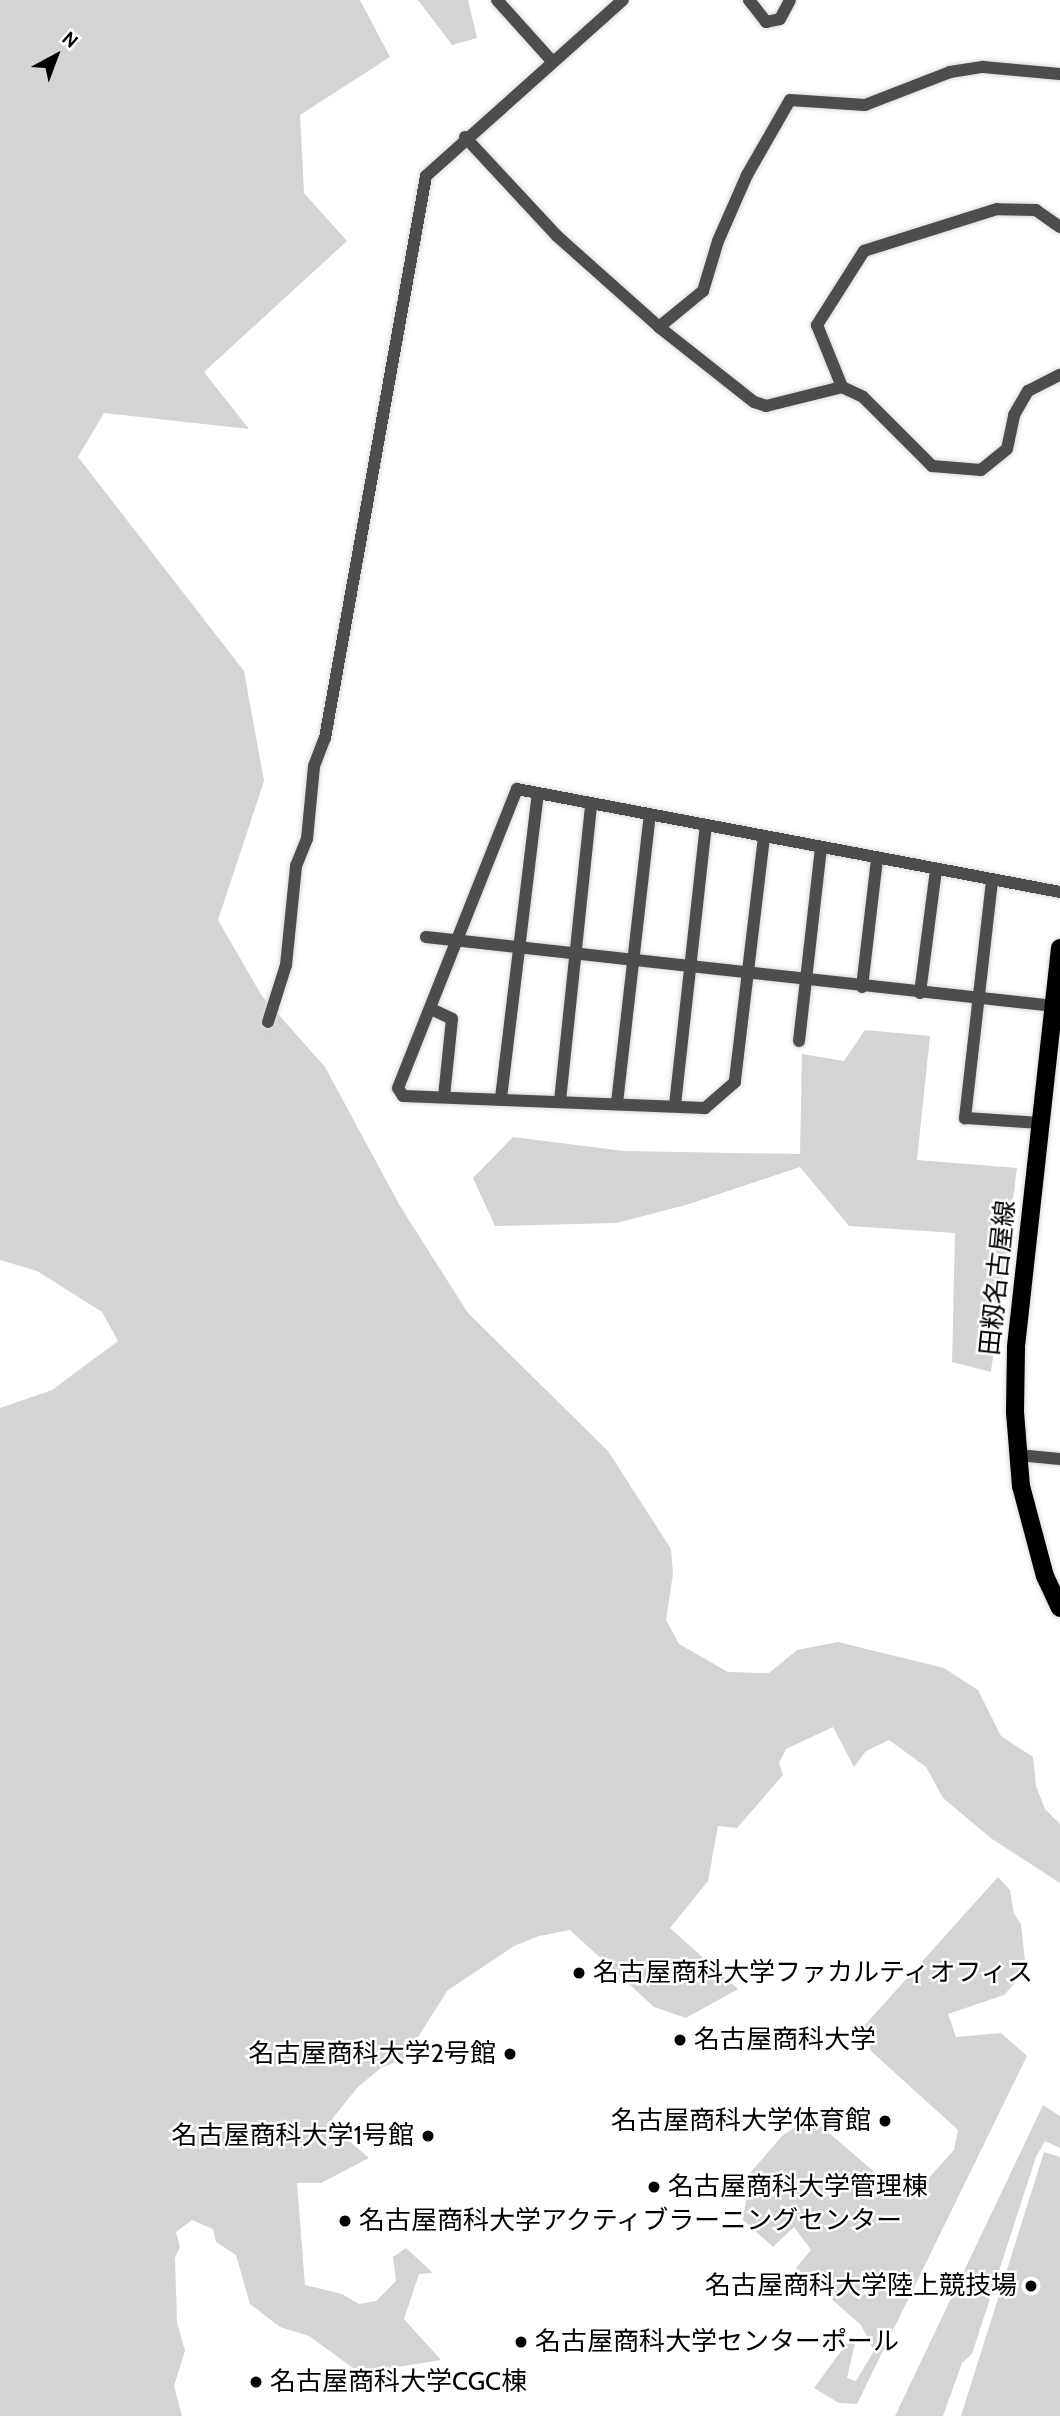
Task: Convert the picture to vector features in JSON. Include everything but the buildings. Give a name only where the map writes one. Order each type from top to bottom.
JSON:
[{"type":"main road","name":"田籾名古屋線","points":[[1060,948],[1016,1348],[1018,1455],[1032,1532],[1060,1608]]},
{"type":"street","points":[[498,0],[551,60]]},
{"type":"street","points":[[268,1022],[286,965],[296,866],[307,839],[314,766],[325,738],[426,176],[551,60],[623,0]]},
{"type":"street","points":[[749,0],[766,22],[780,19],[790,0]]},
{"type":"street","points":[[659,327],[703,291],[718,241],[747,175],[790,100],[865,105],[950,72],[983,67],[1060,74]]},
{"type":"street","points":[[465,137],[558,236],[659,327],[754,402],[766,407],[842,387],[863,397],[932,466],[981,470],[1007,449],[1014,415],[1028,391],[1060,375]]},
{"type":"street","points":[[842,387],[817,325],[864,251],[997,209],[1036,210],[1060,227]]},
{"type":"street","points":[[764,837],[736,1082],[705,1108],[403,1096],[398,1088],[456,943],[465,910],[516,789],[764,837],[821,849],[1060,892]]},
{"type":"street","points":[[501,1098],[538,794]]},
{"type":"street","points":[[560,1101],[591,804]]},
{"type":"street","points":[[617,1103],[650,815]]},
{"type":"street","points":[[675,1105],[706,826]]},
{"type":"street","points":[[799,1041],[821,849]]},
{"type":"street","points":[[862,987],[877,859]]},
{"type":"street","points":[[920,993],[936,870]]},
{"type":"street","points":[[992,881],[976,1001],[965,1118],[1041,1123]]},
{"type":"street","points":[[426,937],[456,943],[976,1001],[1054,1006]]},
{"type":"street","points":[[431,1009],[452,1019],[444,1097]]},
{"type":"street","points":[[1018,1455],[1060,1459]]},
{"type":"shaded area","points":[[0,0],[360,0],[390,57],[300,115],[304,193],[347,241],[204,372],[249,429],[104,413],[78,457],[244,671],[264,781],[218,920],[262,996],[325,1067],[400,1206],[468,1313],[608,1451],[671,1549],[673,1574],[666,1620],[679,1644],[728,1672],[769,1673],[797,1650],[838,1642],[944,1668],[978,1690],[1001,1736],[1033,1757],[1036,1786],[1045,1809],[1060,1824],[1060,1883],[992,1839],[943,1798],[926,1767],[889,1740],[866,1751],[854,1767],[833,1727],[786,1749],[779,1763],[783,1775],[737,1828],[718,1826],[708,1881],[670,1928],[738,1989],[686,2018],[654,2007],[570,1930],[539,1936],[514,1946],[447,1991],[405,2058],[381,2068],[358,2087],[332,2119],[341,2134],[369,2158],[321,2183],[297,2183],[305,2285],[342,2294],[359,2304],[376,2301],[396,2281],[393,2257],[406,2248],[433,2273],[419,2274],[404,2319],[441,2360],[360,2373],[309,2336],[280,2327],[250,2304],[236,2255],[216,2242],[213,2229],[192,2220],[176,2232],[180,2247],[175,2258],[177,2322],[185,2351],[174,2386],[182,2416],[0,2416],[0,1408],[52,1390],[118,1341],[102,1312],[37,1271],[0,1260]]},
{"type":"shaded area","points":[[418,0],[468,0],[477,38],[452,45]]},
{"type":"shaded area","points":[[865,1030],[930,1036],[917,1160],[1017,1168],[991,1372],[952,1362],[955,1233],[849,1226],[800,1167],[686,1205],[616,1223],[495,1226],[473,1178],[513,1137],[624,1151],[800,1154],[802,1054],[844,1061]]},
{"type":"shaded area","points":[[998,1877],[1010,1890],[1014,1914],[1021,1924],[1026,1971],[1004,1995],[948,2014],[956,2037],[1001,2033],[1027,2056],[857,2404],[839,2403],[814,2388],[852,2336],[856,2339],[847,2378],[856,2381],[874,2351],[861,2325],[796,2268],[811,2250],[794,2227],[773,2247],[743,2220],[750,2173],[783,2135],[806,2120],[815,2121],[899,2193],[915,2193],[954,2150],[958,2130],[871,2051],[864,2026]]},
{"type":"shaded area","points":[[1043,2105],[1060,2116],[1060,2148],[1045,2141],[1036,2157],[972,2354],[962,2363],[943,2416],[895,2416]]},
{"type":"shaded area","name":"名古屋商科大学陸上競技場","points":[[1044,2152],[1060,2157],[1060,2416],[961,2416]]},
{"type":"place","name":"名古屋商科大学ファカルティオフィス","points":[[579,1973]]},
{"type":"place","name":"名古屋商科大学","points":[[680,2040]]},
{"type":"place","name":"名古屋商科大学2号館","points":[[510,2054]]},
{"type":"place","name":"名古屋商科大学体育館","points":[[885,2121]]},
{"type":"place","name":"名古屋商科大学1号館","points":[[428,2136]]},
{"type":"place","name":"名古屋商科大学管理棟","points":[[654,2187]]},
{"type":"place","name":"名古屋商科大学アクティブラーニングセンター","points":[[345,2221]]},
{"type":"place","name":"名古屋商科大学陸上競技場","points":[[1031,2286]]},
{"type":"place","name":"名古屋商科大学センターポール","points":[[521,2342]]},
{"type":"place","name":"名古屋商科大学CGC棟","points":[[256,2382]]}]
